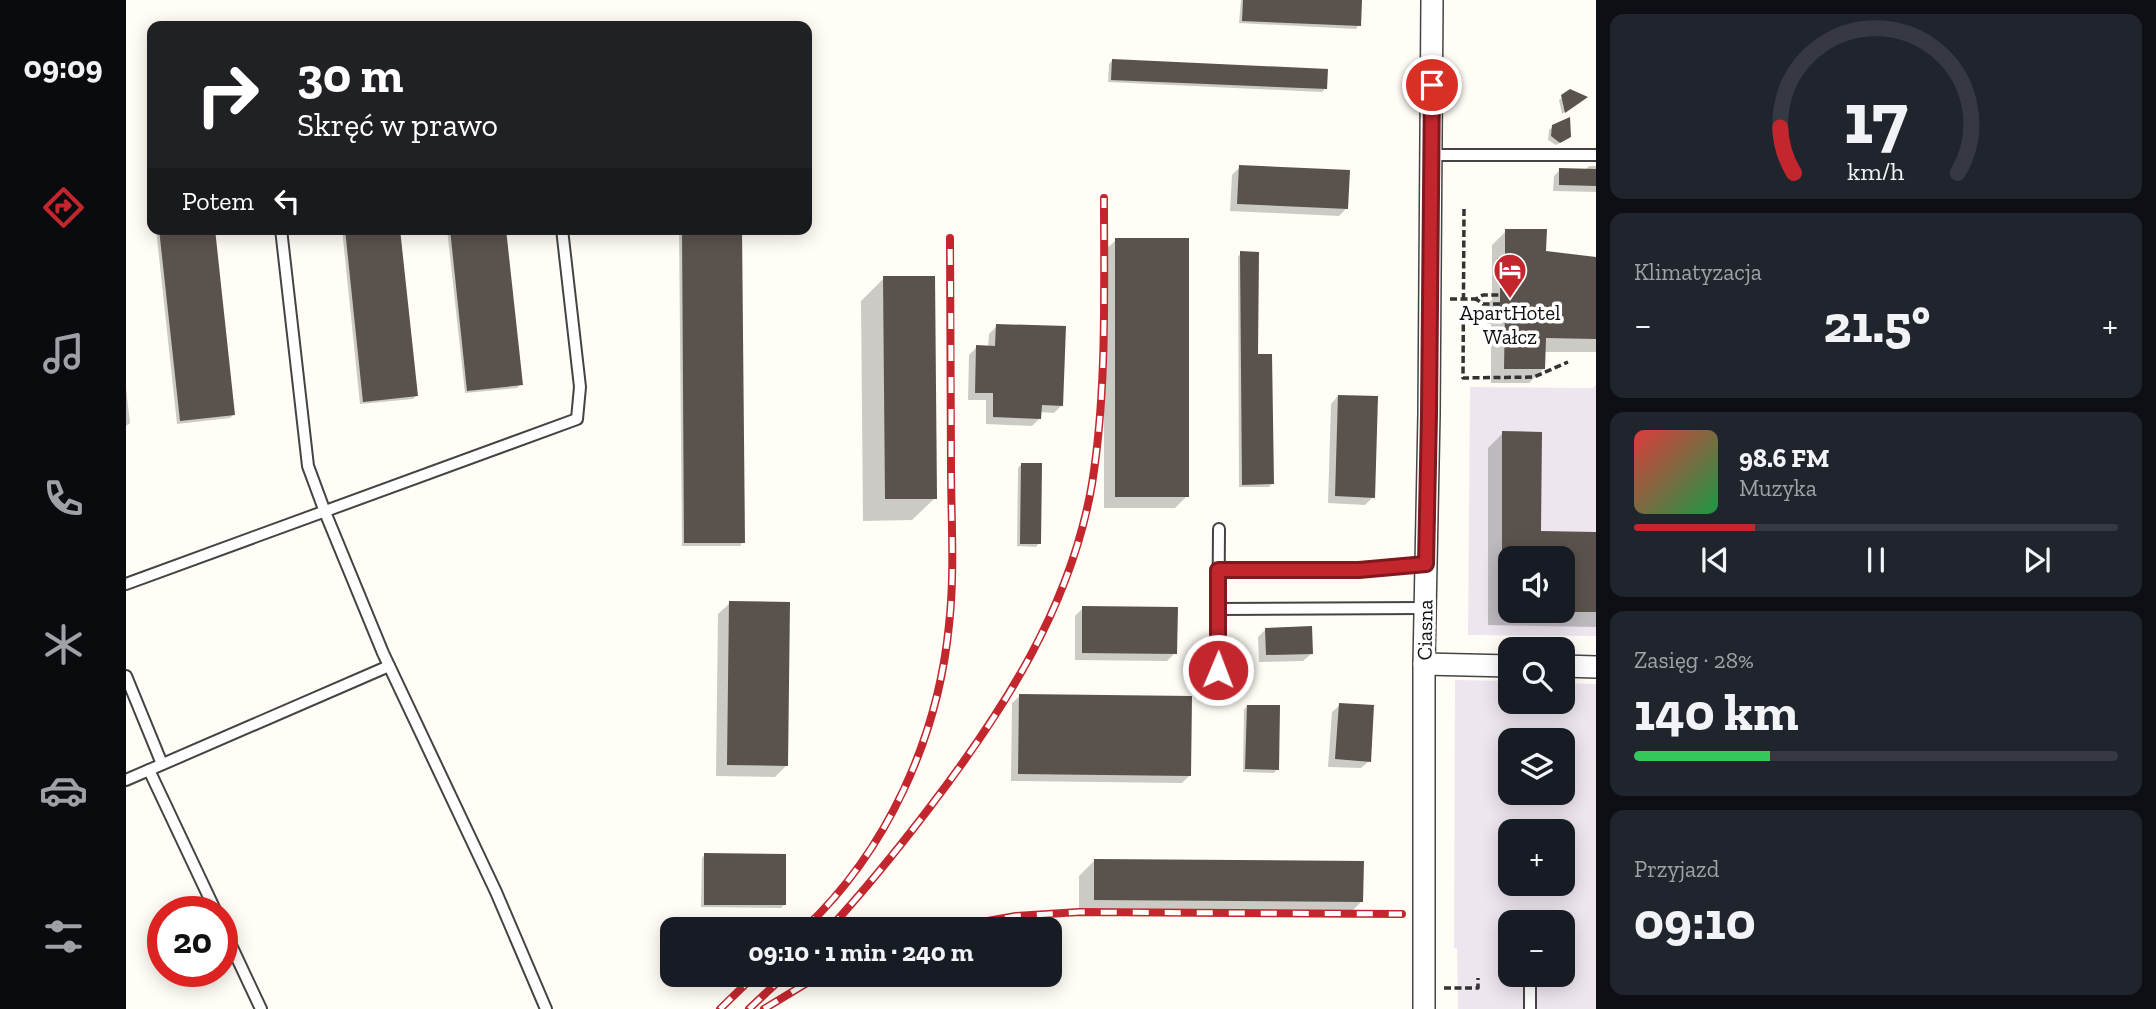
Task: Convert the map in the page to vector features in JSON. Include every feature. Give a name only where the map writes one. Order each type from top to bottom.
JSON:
[{"type":"street","name":"Ciasna","points":[[1424,999],[1424,664],[1432,0]]},
{"type":"street","points":[[1424,664],[1498,666]]},
{"type":"street","points":[[1575,666],[1596,667]]},
{"type":"lane","points":[[1431,155],[1596,155]]},
{"type":"lane","points":[[282,235],[308,466],[389,666],[496,892],[546,1009]]},
{"type":"lane","points":[[126,584],[577,419],[580,387],[563,235]]},
{"type":"lane","points":[[1218,670],[1219,528]]},
{"type":"lane","points":[[1218,570],[1359,570],[1426,564]]},
{"type":"lane","points":[[1219,609],[1425,608]]},
{"type":"lane","points":[[126,780],[389,666]]},
{"type":"lane","points":[[126,676],[162,764]]},
{"type":"lane","points":[[149,770],[208,896]]},
{"type":"lane","points":[[238,960],[261,1009]]},
{"type":"lane","points":[[1530,987],[1530,1009]]},
{"type":"path","points":[[1464,209],[1464,377],[1534,377],[1568,362]]},
{"type":"path","points":[[1497,260],[1505,260]]},
{"type":"path","points":[[1500,295],[1483,295],[1476,299],[1483,304],[1500,304]]},
{"type":"path","points":[[1497,339],[1504,339]]},
{"type":"path","points":[[1424,999],[1478,988],[1478,978]]},
{"type":"shaded area","points":[[1596,385],[1596,636],[1468,635],[1470,387],[1592,388]]},
{"type":"shaded area","points":[[1455,680],[1498,681],[1498,714],[1575,714],[1575,683],[1596,684],[1596,1009],[1458,1009],[1457,949],[1454,948]]},
{"type":"building","points":[[1243,0],[1362,0],[1361,26],[1242,21]]},
{"type":"building","points":[[1112,59],[1328,69],[1327,89],[1111,80]]},
{"type":"building","points":[[1570,89],[1588,97],[1565,113],[1561,95]]},
{"type":"building","points":[[1570,117],[1571,137],[1560,143],[1551,136],[1552,125]]},
{"type":"building","points":[[1239,165],[1350,170],[1348,209],[1237,204]]},
{"type":"building","points":[[1559,168],[1596,169],[1596,186],[1559,185]]},
{"type":"building","points":[[1505,229],[1547,229],[1546,251],[1596,257],[1596,339],[1546,338],[1545,369],[1504,369],[1505,310],[1500,310],[1500,288],[1505,288]]},
{"type":"building","points":[[160,235],[216,235],[235,415],[180,421]]},
{"type":"building","points":[[346,235],[401,235],[418,396],[363,402]]},
{"type":"building","points":[[451,235],[507,235],[523,385],[467,391]]},
{"type":"building","points":[[682,235],[742,235],[745,543],[684,543]]},
{"type":"building","points":[[1115,238],[1189,238],[1189,497],[1115,497]]},
{"type":"building","points":[[1240,251],[1259,252],[1258,354],[1272,354],[1274,484],[1242,485]]},
{"type":"building","points":[[883,276],[935,276],[937,499],[885,499]]},
{"type":"building","points":[[996,324],[1066,326],[1063,406],[1042,405],[1041,419],[993,417],[993,393],[975,393],[976,345],[995,346]]},
{"type":"building","points":[[1338,395],[1378,396],[1375,498],[1335,496]]},
{"type":"building","points":[[1502,431],[1542,432],[1541,531],[1596,532],[1596,612],[1575,612],[1575,546],[1502,546]]},
{"type":"building","points":[[1021,463],[1042,463],[1041,544],[1020,544]]},
{"type":"building","points":[[729,601],[790,602],[788,766],[727,765]]},
{"type":"building","points":[[1082,606],[1178,607],[1177,654],[1082,653]]},
{"type":"building","points":[[1312,626],[1313,654],[1266,655],[1265,628]]},
{"type":"building","points":[[1019,694],[1192,696],[1191,776],[1018,774]]},
{"type":"building","points":[[1339,703],[1374,705],[1371,762],[1335,759]]},
{"type":"building","points":[[1247,705],[1280,705],[1279,770],[1245,769]]},
{"type":"building","points":[[704,853],[786,854],[786,905],[704,905]]},
{"type":"building","points":[[1094,859],[1364,861],[1363,902],[1094,900]]},
{"type":"railway","points":[[839,917],[906,838],[984,733],[1031,655],[1068,572],[1082,529],[1097,449],[1104,341],[1104,198]]},
{"type":"railway","points":[[816,917],[860,864],[904,790],[920,750],[943,667],[951,605],[952,565],[950,238]]},
{"type":"railway","points":[[1010,917],[1079,912],[1402,914]]},
{"type":"railway","points":[[720,1009],[743,987]]},
{"type":"railway","points":[[749,1009],[772,987]]},
{"type":"railway","points":[[764,1009],[800,987]]},
{"type":"place","name":"ApartHotel Wałcz","points":[[1510,300]]},
{"type":"route","points":[[1218,670],[1218,570],[1359,570],[1426,564],[1432,85]]}]
